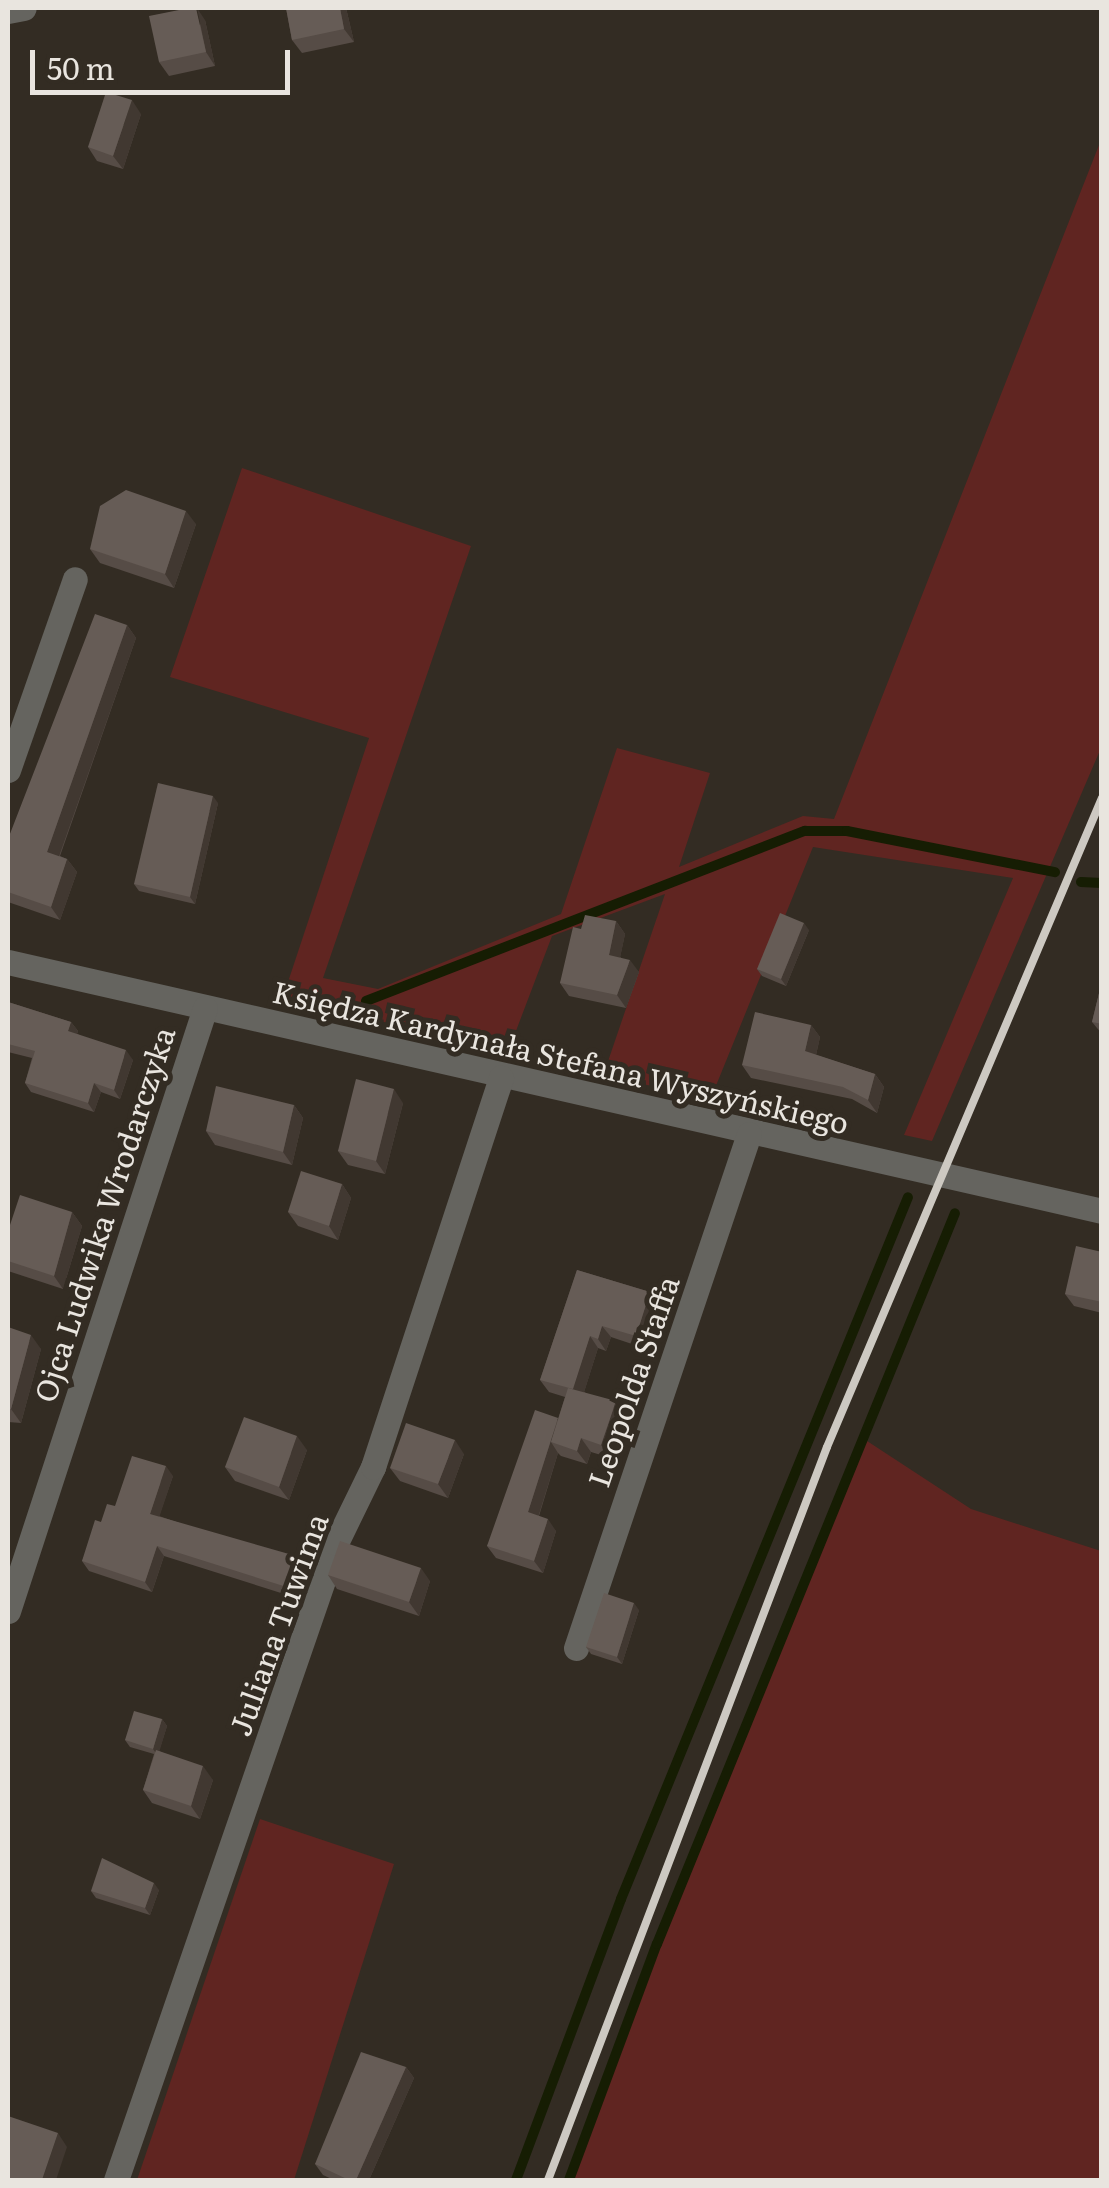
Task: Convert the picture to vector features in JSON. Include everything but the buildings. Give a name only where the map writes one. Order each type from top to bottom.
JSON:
[{"type":"street","points":[[8,10],[24,8]]},
{"type":"street","points":[[8,770],[75,579]]},
{"type":"street","name":"Księdza Kardynała Stefana Wyszyńskiego","points":[[8,962],[501,1078],[1102,1211]]},
{"type":"street","name":"Ojca Ludwika Wrodarczyka","points":[[8,1611],[205,1008]]},
{"type":"street","name":"Juliana Tuwima","points":[[116,2180],[336,1543],[373,1467],[501,1078]]},
{"type":"street","name":"Leopolda Staffa","points":[[576,1648],[749,1134]]},
{"type":"shaded area","points":[[1101,140],[1101,748],[932,1141],[904,1135],[1013,878],[813,847],[711,1098],[603,1076],[665,894],[552,936],[508,1052],[320,1012],[283,997],[369,738],[170,677],[242,468],[471,546],[323,978],[378,989],[561,914],[617,748],[710,773],[679,867],[803,816],[834,819]]},
{"type":"shaded area","points":[[864,1439],[971,1509],[1101,1551],[1101,2180],[569,2180],[657,1944]]},
{"type":"shaded area","points":[[260,1819],[394,1864],[294,2180],[137,2180]]},
{"type":"waterway","points":[[366,1001],[805,831],[847,831],[1055,872]]},
{"type":"waterway","points":[[1081,882],[1102,883]]},
{"type":"waterway","points":[[516,2180],[621,1899],[908,1197]]},
{"type":"waterway","points":[[569,2180],[657,1944],[955,1213]]},
{"type":"railway","points":[[548,2180],[827,1447],[1102,798]]}]
